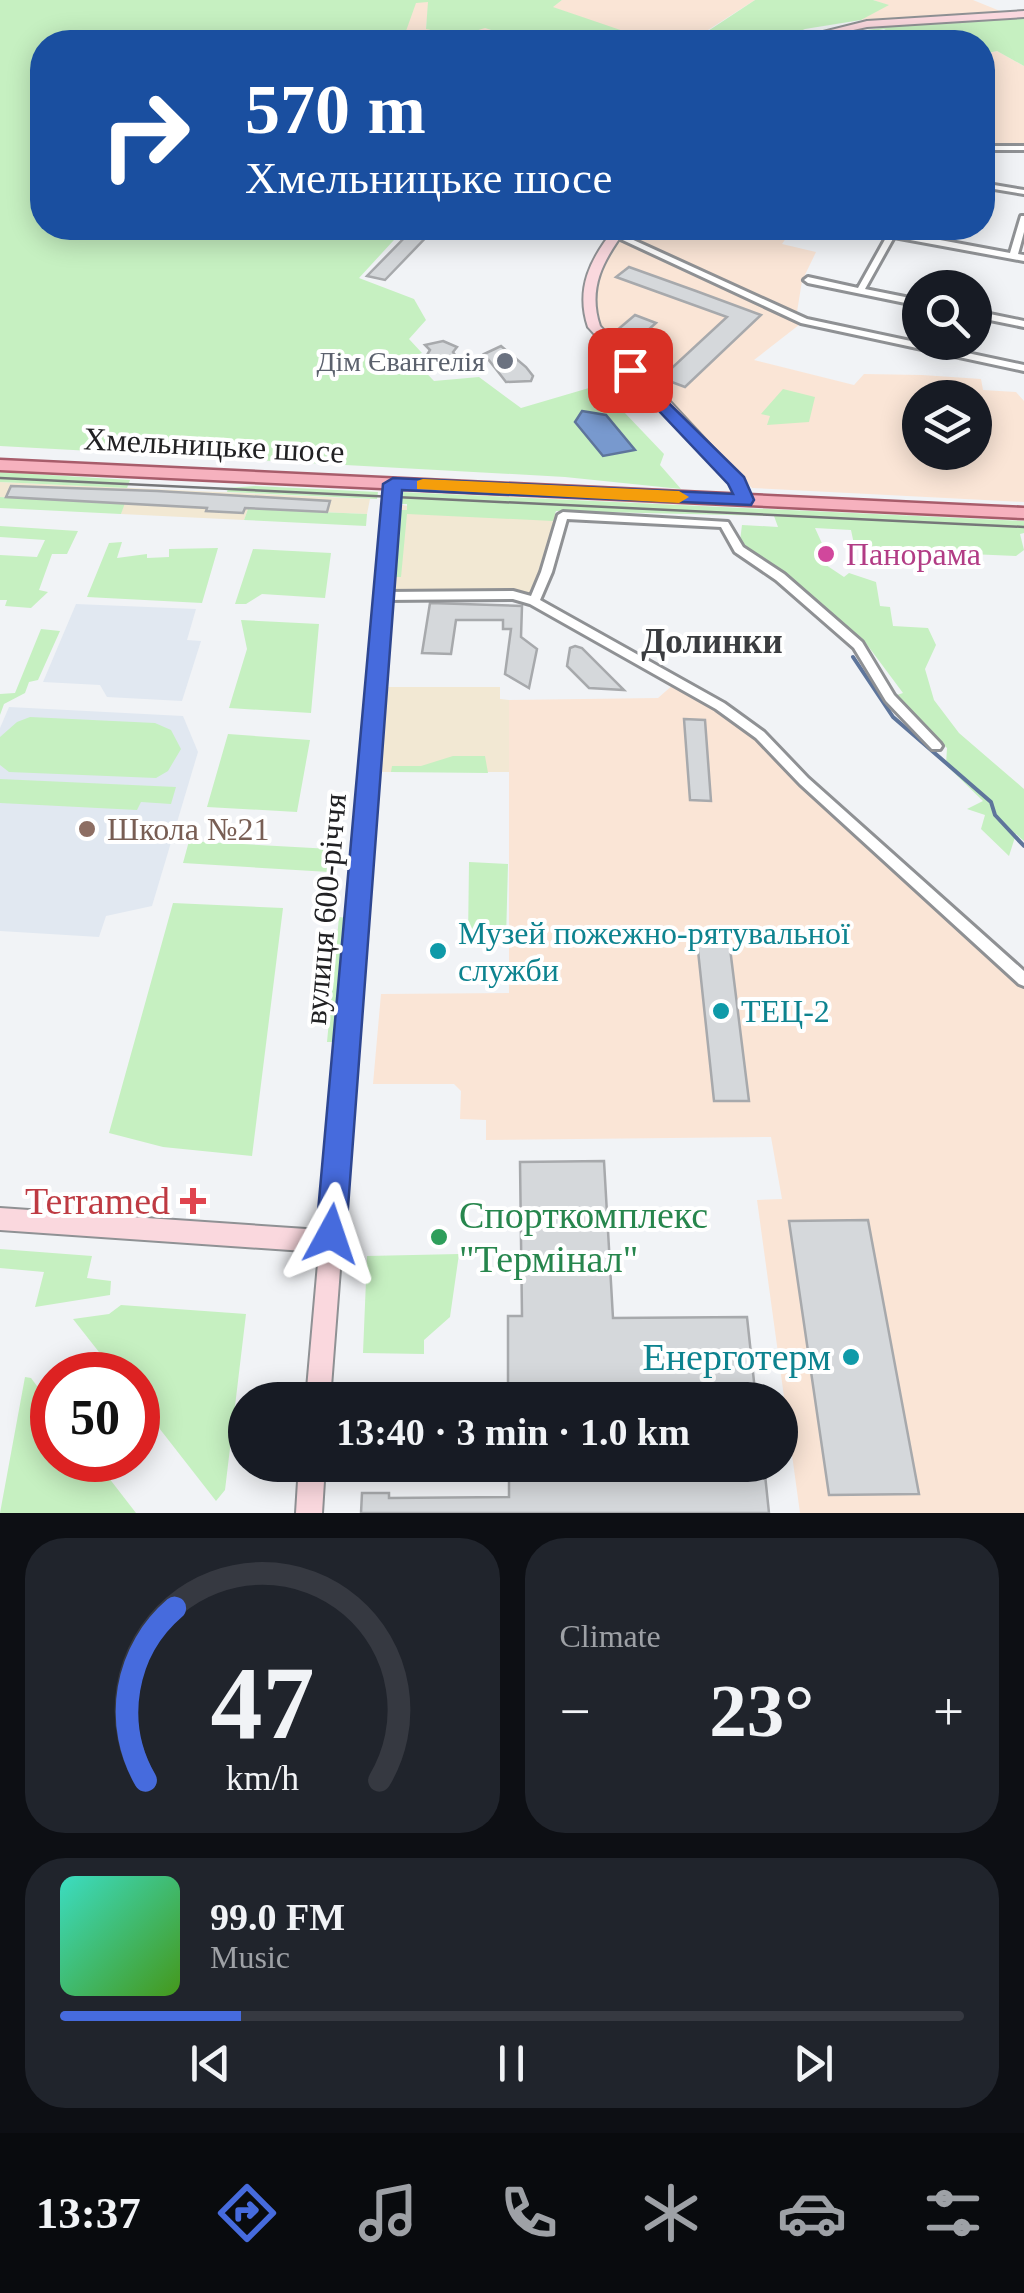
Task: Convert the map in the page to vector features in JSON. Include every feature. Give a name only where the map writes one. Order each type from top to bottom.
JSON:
[{"type":"main road","points":[[841,30],[867,24],[1024,14]]},
{"type":"main road","points":[[609,240],[588,287],[594,327],[737,482],[745,500]]},
{"type":"main road","name":"Хмельницьке шосе","points":[[0,465],[1024,513]]},
{"type":"main road","name":"вулиця 600-річчя","points":[[319,1382],[393,484]]},
{"type":"main road","points":[[0,1219],[330,1242]]},
{"type":"main road","points":[[308,1513],[311,1482]]},
{"type":"street","points":[[995,148],[1024,148]]},
{"type":"street","points":[[995,187],[1024,192]]},
{"type":"street","points":[[1013,256],[1024,218]]},
{"type":"street","points":[[634,240],[804,322],[1024,368]]},
{"type":"street","points":[[860,291],[889,240]]},
{"type":"street","points":[[937,240],[1024,258]]},
{"type":"street","points":[[808,280],[902,299]]},
{"type":"street","points":[[992,317],[1024,324]]},
{"type":"street","points":[[534,602],[542,592],[547,558],[562,515],[724,524],[739,549],[780,577],[858,645],[890,698],[936,746]]},
{"type":"street","points":[[384,596],[513,595],[534,602],[720,706],[760,735],[804,781],[1024,980]]},
{"type":"shaded area","points":[[562,0],[755,0],[708,30],[617,30],[552,7]]},
{"type":"shaded area","points":[[873,0],[973,0],[1000,11],[861,20],[887,5]]},
{"type":"shaded area","points":[[416,2],[429,2],[426,28],[492,30],[400,30]]},
{"type":"shaded area","points":[[995,51],[1024,66],[1024,146],[995,147]]},
{"type":"shaded area","points":[[619,240],[785,240],[782,244],[816,252],[802,281],[796,318],[804,321],[754,360],[854,385],[864,374],[981,379],[902,380],[902,470],[992,470],[992,391],[1016,392],[1024,401],[1024,502],[752,488],[599,326],[591,287]]},
{"type":"shaded area","points":[[0,482],[370,499],[367,514],[248,509],[244,520],[121,514],[124,503],[0,497]]},
{"type":"shaded area","points":[[399,504],[563,515],[534,601],[513,595],[391,596]]},
{"type":"shaded area","points":[[76,604],[196,609],[187,640],[201,641],[182,701],[107,697],[100,685],[43,682]]},
{"type":"shaded area","points":[[674,684],[757,737],[1024,984],[1024,1513],[800,1513],[796,1482],[798,1382],[782,1382],[757,1200],[782,1199],[771,1137],[486,1140],[486,1120],[460,1119],[461,1091],[454,1084],[373,1084],[381,994],[509,993],[509,700],[658,698]]},
{"type":"shaded area","points":[[385,687],[500,687],[500,699],[509,700],[510,772],[380,772]]},
{"type":"shaded area","name":"Школа №21","points":[[9,707],[183,716],[198,752],[152,906],[106,916],[99,937],[0,931],[0,728]]},
{"type":"green space","points":[[0,0],[562,0],[553,7],[620,30],[431,30],[426,29],[428,2],[416,3],[406,30],[30,30],[30,240],[394,240],[359,278],[414,299],[426,320],[409,339],[422,353],[411,357],[434,381],[479,377],[521,408],[623,378],[657,414],[626,386],[603,390],[664,454],[660,465],[681,489],[565,477],[0,446]]},
{"type":"green space","points":[[755,0],[873,0],[889,5],[861,20],[803,30],[710,30]]},
{"type":"green space","points":[[1024,17],[1024,66],[995,51],[995,30],[867,30]]},
{"type":"green space","points":[[783,389],[815,397],[809,422],[767,425],[770,416],[761,414]]},
{"type":"green space","points":[[0,472],[130,480],[127,488],[0,482]]},
{"type":"green space","points":[[228,488],[378,492],[377,499],[227,492]]},
{"type":"green space","points":[[401,492],[1024,521],[1024,533],[1020,534],[1024,550],[1016,556],[855,549],[851,530],[815,528],[825,550],[814,557],[844,577],[849,573],[876,582],[880,606],[890,607],[893,626],[928,628],[936,645],[925,669],[934,700],[959,733],[1024,789],[1024,841],[1016,834],[1009,856],[981,829],[985,815],[967,809],[983,801],[946,765],[947,748],[891,697],[903,693],[865,642],[844,632],[739,549],[742,525],[778,527],[774,516],[556,511],[553,521],[407,514],[401,577],[392,577],[399,510],[407,510],[407,504],[399,504]]},
{"type":"green space","points":[[0,497],[125,503],[121,514],[0,508]]},
{"type":"green space","points":[[248,509],[367,514],[366,526],[244,520]]},
{"type":"green space","points":[[0,526],[78,531],[67,554],[52,554],[39,590],[48,592],[31,608],[5,606],[7,600],[0,600],[0,555],[37,557],[45,540],[0,537]]},
{"type":"green space","points":[[122,542],[117,558],[147,554],[147,558],[169,557],[169,549],[218,548],[202,603],[87,597],[109,543]]},
{"type":"green space","points":[[253,549],[331,553],[325,598],[262,594],[246,604],[235,604]]},
{"type":"green space","points":[[241,620],[319,624],[311,713],[229,708],[247,649]]},
{"type":"green space","points":[[41,629],[60,631],[38,680],[29,682],[25,693],[4,704],[0,715],[0,694],[15,693]]},
{"type":"green space","points":[[30,717],[155,723],[171,730],[181,749],[168,771],[156,778],[9,772],[0,765],[0,737],[17,722]]},
{"type":"green space","points":[[228,734],[310,740],[297,812],[207,807]]},
{"type":"green space","points":[[453,756],[485,756],[488,773],[391,772],[392,766],[421,766]]},
{"type":"green space","points":[[0,779],[176,787],[171,804],[141,802],[137,810],[0,803]]},
{"type":"green space","points":[[189,841],[331,849],[329,872],[183,863]]},
{"type":"green space","points":[[469,862],[508,864],[506,939],[468,939]]},
{"type":"green space","points":[[173,903],[283,908],[252,1156],[163,1147],[109,1133]]},
{"type":"green space","points":[[339,917],[348,918],[337,1042],[327,1042]]},
{"type":"green space","points":[[0,1249],[92,1256],[87,1278],[111,1281],[110,1295],[35,1307],[44,1272],[0,1268]]},
{"type":"green space","points":[[459,1254],[450,1317],[424,1340],[424,1354],[363,1353],[367,1256]]},
{"type":"green space","points":[[121,1305],[246,1314],[238,1382],[228,1382],[225,1490],[216,1501],[160,1429],[160,1352],[99,1352],[73,1319],[109,1314]]},
{"type":"green space","points":[[25,1377],[30,1378],[30,1482],[112,1482],[136,1513],[0,1513]]},
{"type":"water","points":[[582,411],[606,415],[635,450],[603,456],[575,422]]},
{"type":"building","points":[[402,240],[423,240],[385,280],[367,276]]},
{"type":"building","points":[[629,267],[761,315],[685,387],[661,378],[727,317],[616,277]]},
{"type":"building","points":[[635,315],[656,323],[630,346],[616,331]]},
{"type":"building","points":[[443,341],[457,347],[453,352],[461,364],[442,369],[427,355],[430,350],[425,345]]},
{"type":"building","name":"Дім Євангелія","points":[[501,346],[526,367],[533,376],[531,381],[506,382],[484,354]]},
{"type":"building","points":[[11,486],[330,501],[327,512],[245,508],[243,513],[6,497]]},
{"type":"building","points":[[430,603],[522,606],[521,637],[537,649],[529,688],[505,674],[511,629],[503,629],[503,620],[456,620],[451,654],[422,653]]},
{"type":"building","points":[[570,648],[582,648],[624,690],[589,688],[567,666]]},
{"type":"building","points":[[684,719],[705,720],[711,801],[690,800]]},
{"type":"building","name":"ТЕЦ-2","points":[[696,932],[728,932],[749,1101],[714,1101]]},
{"type":"building","points":[[604,1161],[613,1318],[747,1317],[754,1382],[508,1382],[508,1316],[522,1316],[520,1162]]},
{"type":"building","name":"Енерготерм","points":[[868,1220],[919,1494],[829,1495],[789,1221]]},
{"type":"building","points":[[509,1482],[766,1482],[769,1513],[361,1513],[362,1493],[389,1493],[389,1498],[509,1497]]},
{"type":"waterway","points":[[853,657],[893,717],[991,802],[995,815],[1024,846]]},
{"type":"tram line","points":[[0,478],[1024,527]]},
{"type":"slow traffic","points":[[423,485],[679,497]]},
{"type":"place","name":"Дім Євангелія","points":[[505,361]]},
{"type":"place","name":"Панорама","points":[[826,554]]},
{"type":"place","name":"Школа №21","points":[[87,829]]},
{"type":"place","name":"Музей пожежно-рятувальної служби","points":[[438,951]]},
{"type":"place","name":"ТЕЦ-2","points":[[721,1011]]},
{"type":"place","name":"Terramed","points":[[193,1201]]},
{"type":"place","name":"Спорткомплекс \"Термінал\"","points":[[439,1237]]},
{"type":"place","name":"Енерготерм","points":[[851,1357]]},
{"type":"district","name":"Долинки","points":[[712,641]]},
{"type":"route","points":[[331,1234],[393,484],[745,500],[744,490],[737,482],[630,370]]}]
